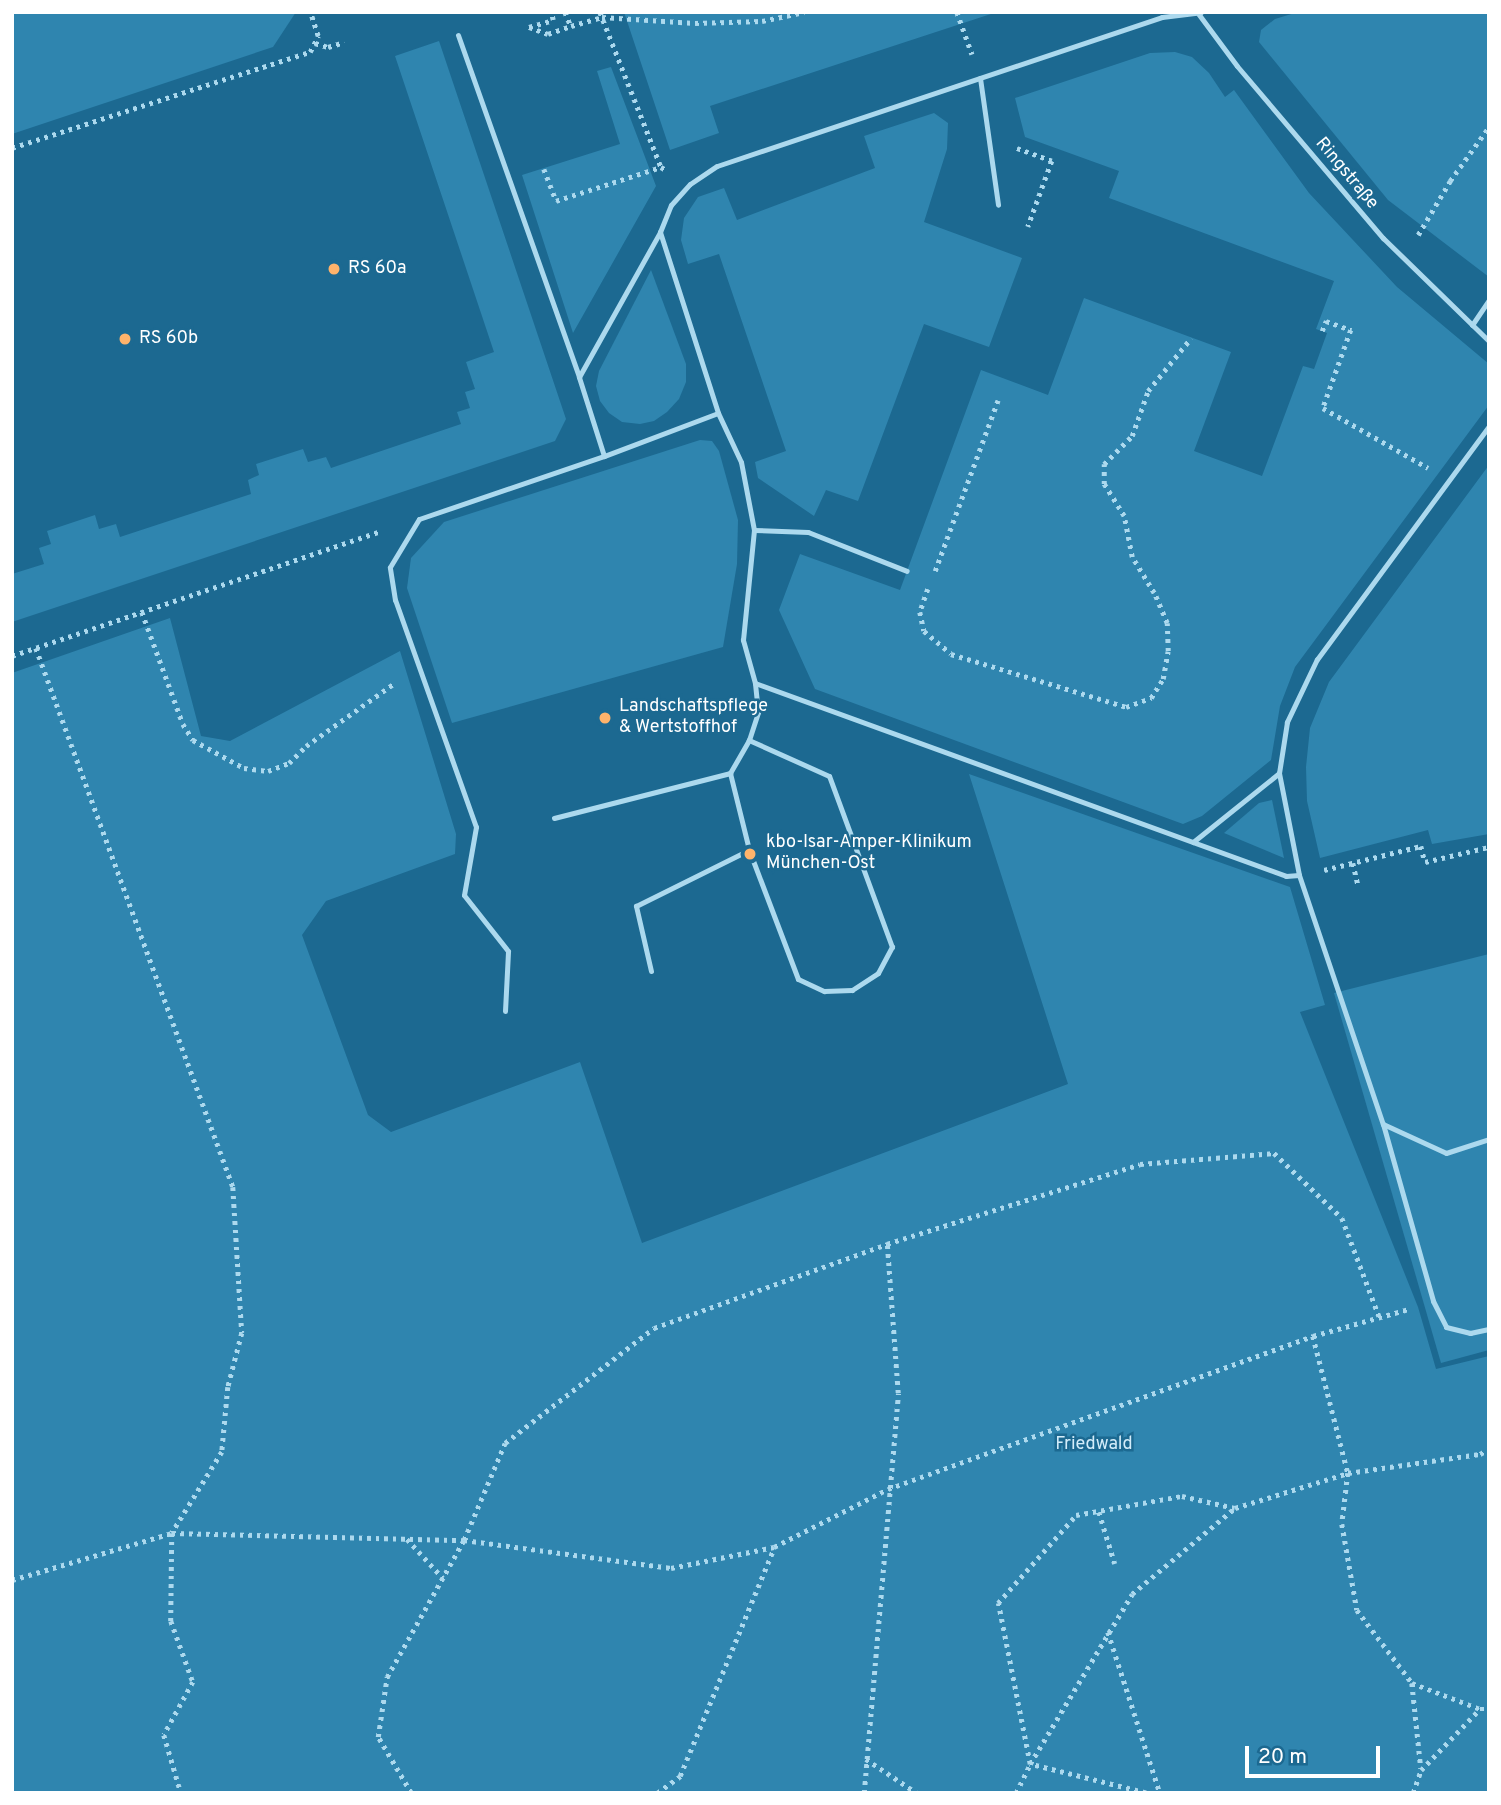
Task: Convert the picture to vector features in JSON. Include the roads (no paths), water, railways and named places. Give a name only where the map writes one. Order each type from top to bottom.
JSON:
[{"type":"lane","points":[[579,377],[660,232],[671,205],[690,184],[717,166],[1162,17],[1198,12]]},
{"type":"lane","name":"Ringstraße","points":[[1198,12],[1237,66],[1383,238],[1489,341]]},
{"type":"lane","points":[[458,35],[579,377],[604,456]]},
{"type":"lane","points":[[980,78],[998,205]]},
{"type":"lane","points":[[660,232],[718,414],[741,462],[754,530],[743,640],[755,683],[758,712],[749,740],[730,773],[749,850],[798,979],[824,992],[852,990],[878,973],[892,947],[829,776],[749,740]]},
{"type":"lane","points":[[1472,325],[1489,300]]},
{"type":"lane","points":[[505,1011],[508,951],[464,895],[476,827],[395,600],[390,567],[419,519],[718,414]]},
{"type":"lane","points":[[1489,426],[1317,659],[1287,722],[1279,773],[1299,875],[1383,1124],[1433,1301],[1446,1327],[1470,1333],[1489,1329]]},
{"type":"lane","points":[[754,530],[808,532],[907,571]]},
{"type":"lane","points":[[755,683],[1286,876],[1299,875]]},
{"type":"lane","points":[[554,818],[730,773]]},
{"type":"lane","points":[[1193,842],[1279,773]]},
{"type":"lane","points":[[651,971],[636,906],[749,850]]},
{"type":"lane","points":[[1383,1124],[1446,1153],[1489,1139]]},
{"type":"place","name":"RS 60a","points":[[334,269]]},
{"type":"place","name":"RS 60b","points":[[125,339]]},
{"type":"place","name":"Landschaftspflege & Wertstoffhof","points":[[605,718]]},
{"type":"place","name":"kbo-Isar-Amper-Klinikum München-Ost","points":[[750,854]]},
{"type":"park label","name":"Friedwald","points":[[1094,1445]]}]
